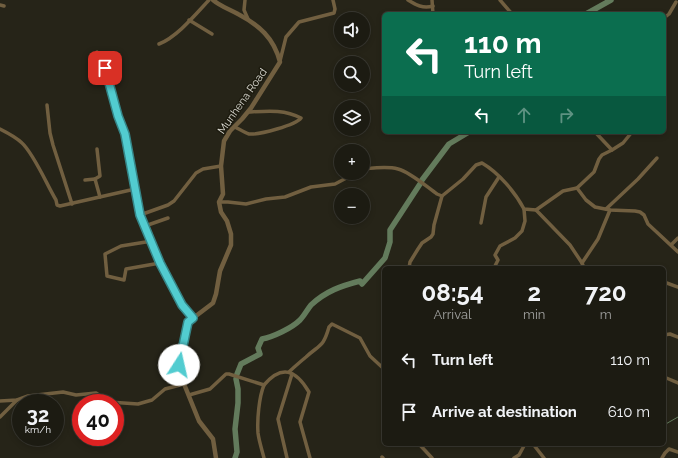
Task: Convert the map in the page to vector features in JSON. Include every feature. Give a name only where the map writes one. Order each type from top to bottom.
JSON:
[{"type":"street","points":[[159,44],[167,41],[171,36],[182,29],[209,0]]},
{"type":"street","name":"Munhena Road","points":[[213,0],[248,20],[272,40],[277,50],[280,62],[248,112],[230,131],[224,141],[221,166],[223,194],[219,202]]},
{"type":"street","points":[[241,0],[244,6]]},
{"type":"street","points":[[245,0],[244,10],[248,20]]},
{"type":"street","points":[[280,62],[286,37],[299,22],[334,13],[335,9],[333,0]]},
{"type":"street","points":[[408,0],[416,5],[426,8],[433,6]]},
{"type":"street","points":[[432,0],[433,12]]},
{"type":"street","points":[[500,0],[510,12]]},
{"type":"street","points":[[666,16],[676,2]]},
{"type":"street","points":[[189,20],[212,34]]},
{"type":"street","points":[[97,52],[102,60],[118,116],[125,134],[140,215],[160,263],[182,305],[193,318]]},
{"type":"street","points":[[47,105],[53,145],[72,204]]},
{"type":"street","points":[[235,127],[249,134],[276,130],[293,124],[302,118],[292,113],[280,111],[248,112]]},
{"type":"street","points":[[0,129],[9,133],[22,143],[30,152],[56,200],[57,205],[72,204],[135,189]]},
{"type":"street","points":[[597,134],[612,150]]},
{"type":"street","points":[[524,209],[536,210],[563,191],[577,188],[594,172],[602,155],[623,143],[630,134]]},
{"type":"street","points":[[85,180],[95,180],[100,176],[97,149]]},
{"type":"street","points":[[582,263],[598,239],[608,209],[657,158]]},
{"type":"street","points":[[409,266],[410,262],[418,249],[434,234],[434,225],[442,196],[463,179],[476,165],[482,163],[499,177],[518,198],[524,209],[526,221],[522,231],[515,238],[500,246],[495,255],[498,260],[495,266]]},
{"type":"street","points":[[140,215],[168,206],[174,201],[196,173],[203,169],[221,166]]},
{"type":"street","points":[[370,168],[398,168],[442,196]]},
{"type":"street","points":[[481,223],[486,197],[499,177]]},
{"type":"street","points":[[95,180],[100,197]]},
{"type":"street","points":[[216,458],[213,439],[199,421],[184,384],[179,365],[188,322],[213,303],[220,271],[231,245],[231,234],[227,221],[221,212],[219,202],[246,204],[266,199],[285,197],[311,187],[335,184],[343,180]]},
{"type":"street","points":[[577,188],[591,205],[608,209],[640,212],[648,224],[678,252]]},
{"type":"street","points":[[536,210],[570,245],[583,266]]},
{"type":"street","points":[[145,226],[168,218]]},
{"type":"street","points":[[671,245],[678,238]]},
{"type":"street","points":[[152,241],[121,246],[105,254],[107,276],[124,280],[126,269],[160,263]]},
{"type":"street","points":[[666,283],[678,287]]},
{"type":"street","points":[[287,458],[278,419],[291,373],[307,356],[320,347],[326,338],[328,327],[332,324],[360,338],[370,356],[382,368]]},
{"type":"street","points":[[666,335],[670,334],[678,337]]},
{"type":"street","points":[[264,458],[258,433],[262,390],[271,376],[280,372],[291,373],[302,381],[309,392],[300,422],[310,458]]},
{"type":"street","points":[[189,395],[210,389],[226,374],[264,385]]},
{"type":"street","points":[[666,378],[678,383]]},
{"type":"street","points":[[124,403],[138,404],[152,400],[165,389],[184,384]]},
{"type":"street","points":[[46,394],[63,392],[72,394]]},
{"type":"street","points":[[86,394],[97,394]]},
{"type":"street","points":[[0,401],[12,400]]},
{"type":"street","points":[[0,417],[12,405]]},
{"type":"street","points":[[422,446],[432,458]]},
{"type":"street","points":[[514,458],[519,455],[525,446]]},
{"type":"street","points":[[535,446],[544,458]]},
{"type":"street","points":[[662,458],[669,449],[678,452]]},
{"type":"waterway","points":[[590,12],[611,0]]},
{"type":"waterway","points":[[422,180],[449,144],[466,134]]},
{"type":"waterway","points":[[237,374],[241,364],[260,354],[258,348],[262,339],[277,334],[297,323],[311,305],[328,293],[340,287],[360,281],[362,284],[385,258],[390,242],[390,230],[420,184]]},
{"type":"waterway","points":[[235,458],[237,452],[235,429],[238,403],[236,379]]},
{"type":"waterway","points":[[666,424],[678,417]]},
{"type":"route","points":[[105,68],[118,116],[125,134],[140,215],[160,263],[182,305],[193,318],[188,322],[179,365]]}]
